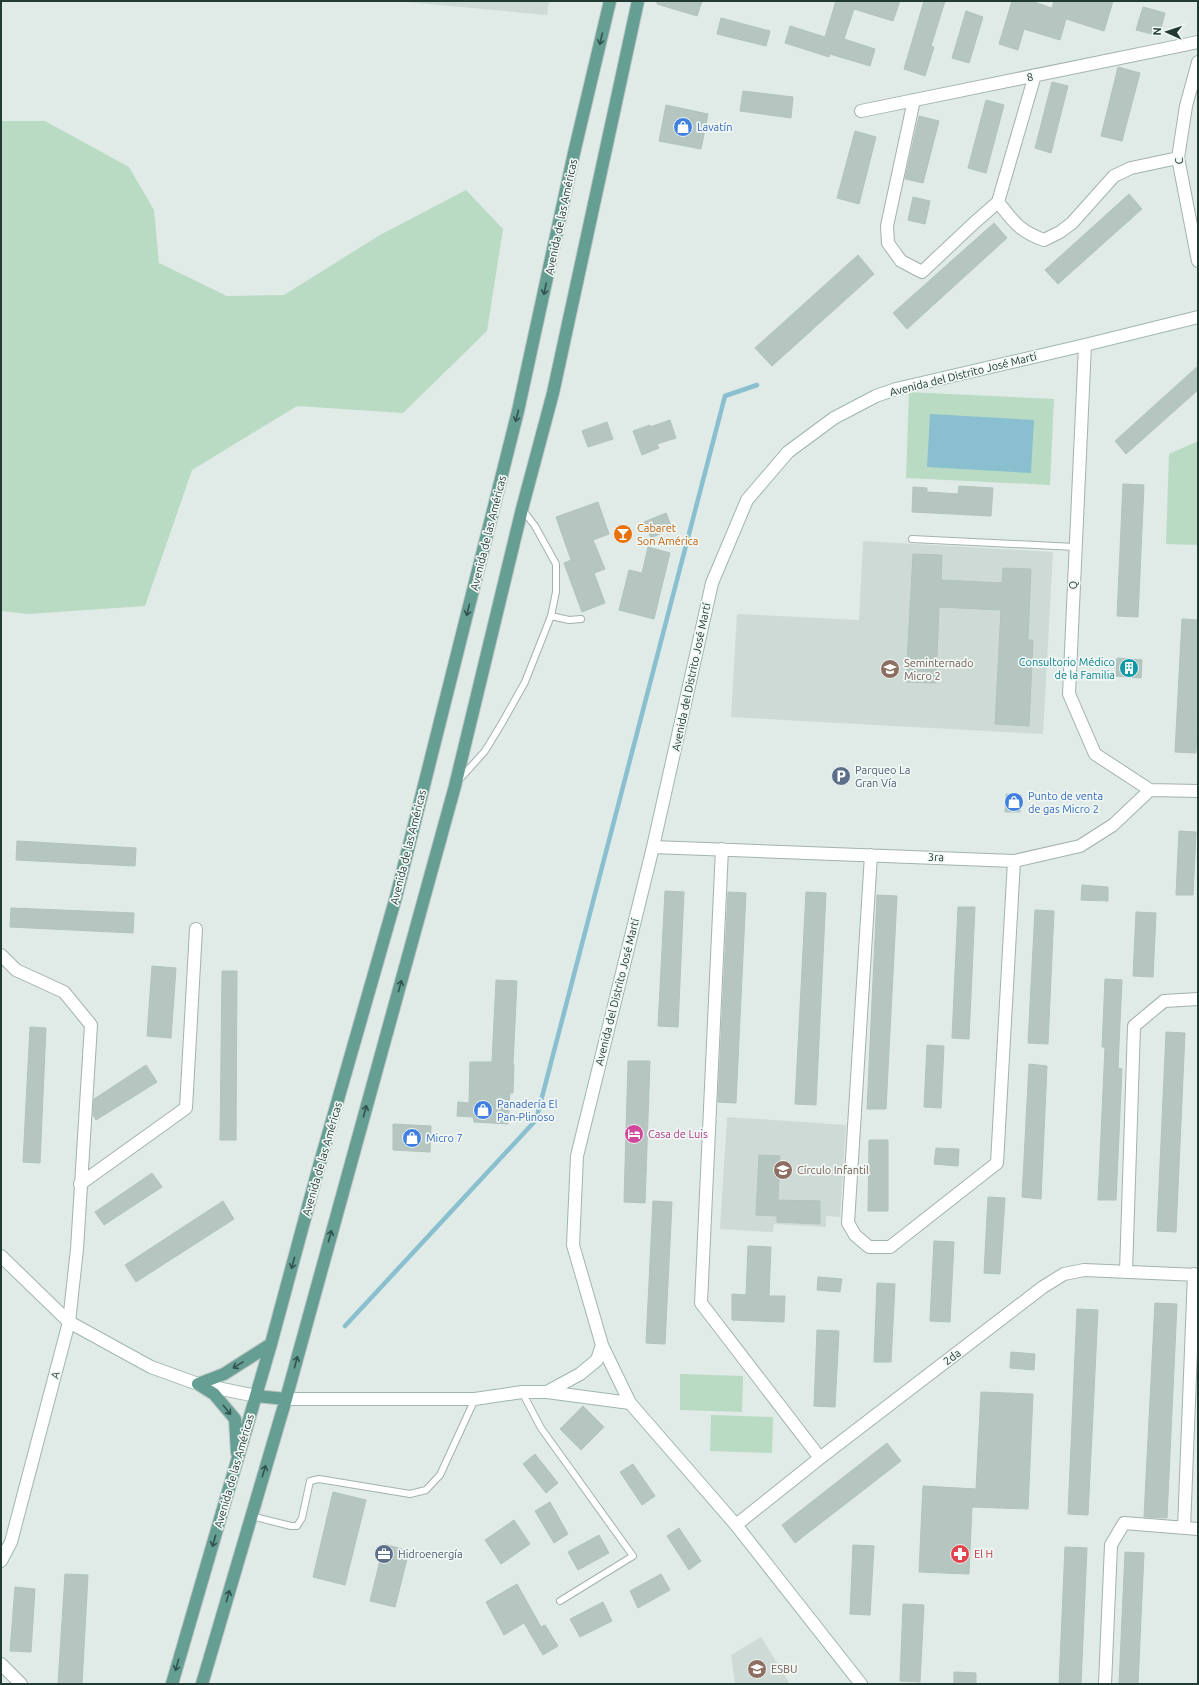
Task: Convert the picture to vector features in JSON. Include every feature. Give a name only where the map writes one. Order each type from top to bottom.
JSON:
[{"type":"main road","name":"Avenida de las Américas","points":[[172,1684],[272,1344],[319,1166],[396,897],[516,419],[574,153],[610,1]]},
{"type":"main road","points":[[202,1684],[286,1399],[455,786],[522,509],[552,393],[638,1]]},
{"type":"main road","points":[[198,1384],[224,1374],[272,1344]]},
{"type":"main road","points":[[198,1384],[214,1394],[235,1420],[238,1461]]},
{"type":"main road","points":[[256,1396],[286,1399]]},
{"type":"street","name":"8","points":[[861,111],[1198,42]]},
{"type":"street","name":"C","points":[[1198,62],[1186,106],[1178,158],[1198,261]]},
{"type":"street","points":[[914,100],[887,226],[888,243],[901,261],[922,272],[998,202],[1035,75]]},
{"type":"street","points":[[998,202],[1015,223],[1027,234],[1044,240],[1060,232],[1072,223],[1114,176],[1131,168],[1178,158]]},
{"type":"street","name":"Avenida del Distrito José Martí","points":[[861,1684],[736,1525],[630,1402],[602,1345],[573,1245],[577,1156],[653,847],[712,583],[747,500],[788,452],[834,418],[876,396],[896,389],[1198,317]]},
{"type":"street","name":"Q","points":[[1085,345],[1069,694],[1095,754],[1150,790]]},
{"type":"street","points":[[1150,790],[1198,791]]},
{"type":"street","name":"3ra","points":[[653,847],[722,848],[1014,861],[1080,846],[1113,825],[1150,790]]},
{"type":"street","points":[[722,848],[701,1303],[820,1458]]},
{"type":"street","points":[[871,855],[848,1223],[855,1235],[869,1247],[890,1247],[997,1163],[1014,861]]},
{"type":"street","points":[[80,1184],[186,1108],[196,929]]},
{"type":"street","name":"A","points":[[1,955],[16,970],[64,992],[91,1025],[77,1249],[70,1322],[11,1542],[1,1561]]},
{"type":"street","points":[[1126,1272],[1134,1026],[1164,1000],[1198,999]]},
{"type":"street","points":[[1,1256],[70,1322],[152,1366],[198,1384],[256,1396]]},
{"type":"street","name":"2da","points":[[736,1525],[820,1458],[1043,1287],[1064,1274],[1084,1270],[1196,1274]]},
{"type":"street","points":[[1184,1528],[1196,1274]]},
{"type":"street","points":[[547,1392],[580,1374],[597,1360],[602,1345]]},
{"type":"street","points":[[286,1399],[475,1399],[522,1392],[547,1392],[630,1402]]},
{"type":"street","points":[[1105,1684],[1111,1545],[1124,1523],[1198,1529]]},
{"type":"street","points":[[1,1664],[21,1684]]},
{"type":"lane","points":[[455,786],[485,751],[502,723],[525,682],[551,616],[556,592],[556,564],[535,526],[522,509]]},
{"type":"lane","points":[[912,539],[1075,547]]},
{"type":"lane","points":[[551,616],[569,620],[581,618]]},
{"type":"lane","points":[[522,1392],[541,1428],[633,1556],[560,1601]]},
{"type":"lane","points":[[251,1516],[297,1526],[302,1518],[310,1481],[319,1479],[410,1494],[426,1490],[440,1475],[475,1399]]},
{"type":"shaded area","points":[[395,1],[549,1],[547,15]]},
{"type":"shaded area","name":"Seminternado Micro 2","points":[[863,541],[1053,552],[1043,734],[731,717],[737,614],[859,620]]},
{"type":"shaded area","name":"Círculo Infantil","points":[[727,1117],[846,1125],[840,1217],[826,1216],[826,1227],[774,1224],[773,1232],[720,1229]]},
{"type":"shaded area","name":"ESBU","points":[[761,1637],[790,1684],[735,1684],[731,1655]]},
{"type":"green space","points":[[1,121],[45,121],[129,167],[154,210],[159,263],[227,296],[284,295],[380,235],[466,190],[503,229],[487,331],[403,413],[297,406],[192,470],[145,606],[28,614],[1,611]]},
{"type":"green space","points":[[909,392],[1054,399],[1050,485],[906,478]]},
{"type":"green space","points":[[1198,441],[1198,545],[1166,544],[1169,454]]},
{"type":"green space","points":[[680,1374],[743,1376],[742,1412],[680,1410]]},
{"type":"green space","points":[[711,1415],[773,1417],[772,1453],[710,1451]]},
{"type":"water","points":[[930,414],[1034,420],[1031,473],[927,467]]},
{"type":"building","points":[[657,1],[702,1],[697,16],[657,4]]},
{"type":"building","points":[[836,1],[900,1],[893,21],[854,9],[844,39],[875,49],[870,66],[830,54],[829,57],[785,43],[790,26],[825,37]]},
{"type":"building","points":[[924,1],[945,1],[931,46],[934,47],[925,76],[904,69]]},
{"type":"building","points":[[1012,1],[1031,1],[1052,8],[1054,1],[1113,1],[1104,31],[1066,19],[1060,40],[1024,29],[1018,50],[999,44]]},
{"type":"building","points":[[1143,7],[1165,13],[1159,36],[1136,30]]},
{"type":"building","points":[[966,11],[983,17],[969,63],[952,58]]},
{"type":"building","points":[[721,18],[770,31],[766,46],[717,34]]},
{"type":"building","points":[[1118,67],[1140,73],[1122,141],[1101,136]]},
{"type":"building","points":[[1052,82],[1068,86],[1051,153],[1035,148]]},
{"type":"building","points":[[743,91],[793,97],[791,118],[740,111]]},
{"type":"building","points":[[986,100],[1004,105],[986,173],[968,168]]},
{"type":"building","name":"Lavatín","points":[[666,105],[708,114],[701,149],[659,141]]},
{"type":"building","points":[[919,116],[939,121],[923,183],[905,179]]},
{"type":"building","points":[[855,131],[876,137],[859,204],[837,198]]},
{"type":"building","points":[[1129,194],[1142,209],[1058,284],[1045,270]]},
{"type":"building","points":[[913,197],[930,201],[925,224],[908,220]]},
{"type":"building","points":[[994,223],[1007,238],[907,329],[893,313]]},
{"type":"building","points":[[858,255],[874,274],[772,366],[755,348]]},
{"type":"building","points":[[1198,366],[1198,390],[1126,454],[1115,441]]},
{"type":"building","points":[[670,420],[676,438],[657,444],[659,448],[642,455],[633,431]]},
{"type":"building","points":[[607,422],[613,439],[588,447],[582,431]]},
{"type":"building","points":[[1123,484],[1144,485],[1138,617],[1117,616]]},
{"type":"building","points":[[959,486],[993,488],[991,516],[912,512],[913,487],[927,488],[927,492],[958,494]]},
{"type":"building","points":[[598,502],[609,534],[593,540],[605,569],[594,573],[605,603],[582,612],[564,563],[571,560],[556,517]]},
{"type":"building","points":[[666,513],[672,528],[651,538],[644,522]]},
{"type":"building","points":[[648,547],[670,553],[654,619],[619,610],[629,570],[642,573]]},
{"type":"building","points":[[913,554],[942,555],[941,580],[1002,583],[1003,568],[1031,569],[1028,640],[1033,640],[1029,726],[995,724],[1001,610],[939,607],[936,683],[906,682]]},
{"type":"building","points":[[1182,619],[1198,620],[1198,701],[1196,753],[1175,752]]},
{"type":"building","name":"Consultorio Médico de la Familia","points":[[1117,658],[1142,660],[1141,678],[1116,676]]},
{"type":"building","points":[[1006,794],[1021,795],[1020,812],[1005,812]]},
{"type":"building","points":[[1179,831],[1196,832],[1193,895],[1176,895]]},
{"type":"building","points":[[17,841],[136,848],[135,866],[16,860]]},
{"type":"building","points":[[1082,885],[1108,887],[1108,901],[1081,900]]},
{"type":"building","points":[[665,891],[684,892],[678,1027],[658,1026]]},
{"type":"building","points":[[728,892],[746,893],[736,1103],[718,1102]]},
{"type":"building","points":[[806,892],[826,893],[816,1105],[795,1104]]},
{"type":"building","points":[[877,895],[897,896],[886,1109],[867,1109]]},
{"type":"building","points":[[958,907],[975,907],[969,1039],[952,1038]]},
{"type":"building","points":[[11,908],[134,913],[133,933],[10,927]]},
{"type":"building","points":[[1035,910],[1054,911],[1048,1044],[1028,1043]]},
{"type":"building","points":[[1136,912],[1156,913],[1153,977],[1133,976]]},
{"type":"building","points":[[152,966],[176,968],[171,1038],[147,1036]]},
{"type":"building","points":[[222,971],[237,971],[236,1140],[220,1140]]},
{"type":"building","points":[[1105,979],[1122,980],[1118,1068],[1122,1069],[1116,1200],[1098,1200],[1105,1047],[1102,1047]]},
{"type":"building","points":[[496,980],[517,981],[513,1093],[510,1093],[508,1124],[474,1122],[473,1117],[457,1116],[458,1102],[469,1103],[470,1062],[492,1062]]},
{"type":"building","points":[[30,1027],[46,1028],[40,1163],[23,1162]]},
{"type":"building","points":[[1166,1032],[1185,1033],[1176,1232],[1157,1231]]},
{"type":"building","points":[[927,1045],[944,1046],[941,1108],[924,1107]]},
{"type":"building","points":[[628,1061],[650,1061],[645,1203],[624,1202]]},
{"type":"building","points":[[1029,1064],[1047,1066],[1041,1199],[1022,1197]]},
{"type":"building","points":[[146,1065],[157,1082],[96,1120],[93,1115],[94,1099]]},
{"type":"building","name":"Micro 7","points":[[393,1124],[431,1126],[430,1152],[393,1150]]},
{"type":"building","points":[[869,1140],[888,1140],[888,1211],[868,1211]]},
{"type":"building","points":[[936,1148],[959,1149],[958,1166],[934,1164]]},
{"type":"building","points":[[759,1155],[780,1156],[778,1200],[820,1201],[820,1224],[777,1222],[777,1216],[756,1215]]},
{"type":"building","points":[[152,1173],[162,1187],[104,1225],[95,1212]]},
{"type":"building","points":[[988,1197],[1005,1198],[1000,1274],[984,1273]]},
{"type":"building","points":[[223,1201],[234,1219],[136,1282],[125,1265]]},
{"type":"building","points":[[653,1201],[672,1202],[665,1344],[646,1343]]},
{"type":"building","points":[[934,1241],[954,1242],[950,1322],[930,1321]]},
{"type":"building","points":[[748,1246],[771,1247],[769,1296],[785,1296],[784,1322],[732,1320],[732,1294],[746,1295]]},
{"type":"building","points":[[818,1277],[842,1279],[840,1292],[817,1290]]},
{"type":"building","points":[[877,1283],[895,1284],[891,1362],[874,1362]]},
{"type":"building","points":[[1155,1303],[1177,1304],[1167,1518],[1144,1517]]},
{"type":"building","points":[[1077,1309],[1098,1310],[1088,1515],[1068,1514]]},
{"type":"building","points":[[817,1330],[839,1331],[835,1407],[814,1406]]},
{"type":"building","points":[[1011,1352],[1035,1354],[1034,1370],[1010,1368]]},
{"type":"building","points":[[981,1392],[1033,1394],[1028,1509],[972,1507],[969,1574],[919,1572],[923,1486],[976,1489]]},
{"type":"building","points":[[583,1406],[604,1427],[581,1450],[560,1429]]},
{"type":"building","points":[[887,1443],[901,1461],[795,1543],[782,1525]]},
{"type":"building","points":[[535,1454],[558,1483],[546,1493],[523,1464]]},
{"type":"building","points":[[633,1464],[655,1496],[642,1505],[620,1472]]},
{"type":"building","points":[[333,1492],[366,1500],[345,1585],[313,1577]]},
{"type":"building","points":[[550,1502],[568,1534],[554,1543],[535,1511]]},
{"type":"building","points":[[514,1520],[530,1544],[501,1564],[485,1540]]},
{"type":"building","points":[[679,1528],[701,1561],[689,1570],[667,1536]]},
{"type":"building","points":[[599,1535],[609,1553],[578,1570],[568,1552]]},
{"type":"building","points":[[384,1544],[409,1551],[395,1607],[370,1601]]},
{"type":"building","points":[[853,1545],[874,1546],[870,1615],[850,1614]]},
{"type":"building","points":[[1065,1547],[1087,1548],[1081,1684],[1059,1684]]},
{"type":"building","points":[[1125,1552],[1144,1553],[1138,1684],[1119,1684]]},
{"type":"building","points":[[65,1574],[88,1575],[82,1684],[58,1684]]},
{"type":"building","points":[[661,1574],[670,1590],[638,1608],[630,1591]]},
{"type":"building","points":[[517,1584],[541,1627],[545,1625],[558,1646],[543,1655],[524,1623],[504,1635],[486,1602]]},
{"type":"building","points":[[15,1587],[35,1589],[31,1652],[10,1651]]},
{"type":"building","points":[[603,1602],[612,1621],[580,1637],[570,1619]]},
{"type":"building","points":[[903,1604],[924,1605],[920,1682],[900,1681]]},
{"type":"building","points":[[954,1672],[976,1673],[976,1684],[954,1684]]},
{"type":"waterway","points":[[345,1326],[536,1120],[725,396],[757,385]]},
{"type":"place","name":"Lavatín","points":[[683,127]]},
{"type":"place","name":"Cabaret Son América","points":[[623,534]]},
{"type":"place","name":"Consultorio Médico de la Familia","points":[[1129,668]]},
{"type":"place","name":"Seminternado Micro 2","points":[[890,669]]},
{"type":"place","name":"Parqueo La Gran Vía","points":[[841,776]]},
{"type":"place","name":"Punto de venta de gas Micro 2","points":[[1014,802]]},
{"type":"place","name":"Panadería El Pan-Plinoso","points":[[483,1110]]},
{"type":"place","name":"Casa de Luis","points":[[634,1134]]},
{"type":"place","name":"Micro 7","points":[[412,1138]]},
{"type":"place","name":"Círculo Infantil","points":[[783,1170]]},
{"type":"place","name":"Hidroenergía","points":[[384,1554]]},
{"type":"place","name":"El H","points":[[960,1554]]},
{"type":"place","name":"ESBU","points":[[757,1669]]}]
